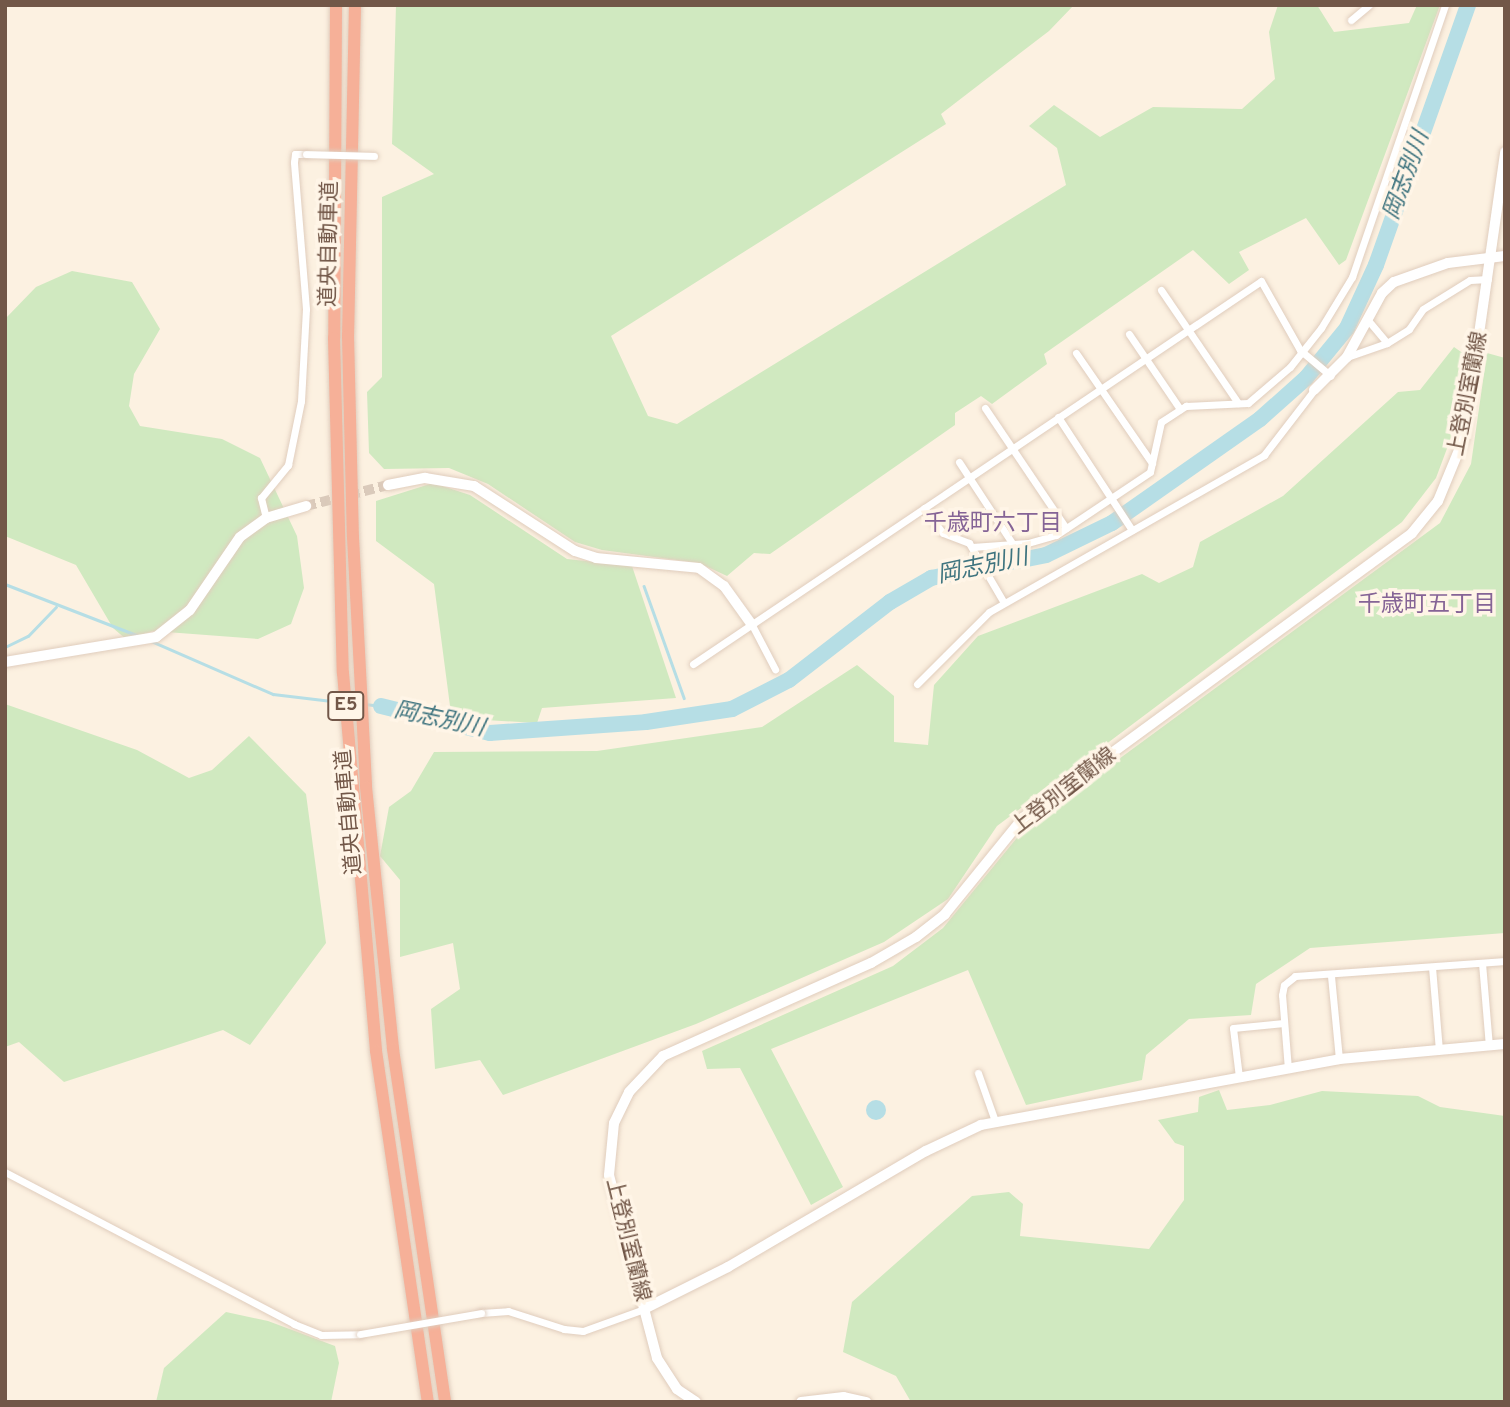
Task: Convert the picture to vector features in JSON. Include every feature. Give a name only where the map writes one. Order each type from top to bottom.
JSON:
[{"type":"highway","name":"道央自動車道","points":[[337,5],[334,338],[343,673],[376,1051],[428,1402]]},
{"type":"highway","name":"道央自動車道","points":[[355,5],[349,350],[353,551],[366,788],[393,1049],[446,1402]]},
{"type":"street","points":[[1351,20],[1369,5]]},
{"type":"street","points":[[973,549],[1028,542],[1066,528],[1150,472],[1161,422],[1180,409],[1248,403],[1278,380],[1321,328],[1352,277],[1445,5]]},
{"type":"street","name":"上登別室蘭線","points":[[696,1402],[666,1376],[619,1218],[609,1156],[620,1107],[640,1078],[663,1056],[696,1039],[872,963],[916,937],[945,914],[1023,818],[1412,533],[1437,501],[1465,438],[1505,152]]},
{"type":"street","points":[[266,517],[261,498],[288,465],[302,401],[306,309],[295,154],[374,156]]},
{"type":"street","points":[[917,684],[982,616],[1130,526],[1264,455],[1314,390],[1348,357],[1382,293],[1404,277],[1448,263],[1505,256]]},
{"type":"street","points":[[1348,357],[1387,343],[1409,328],[1423,309],[1470,280],[1488,279]]},
{"type":"street","points":[[693,664],[1261,281],[1302,352],[1331,376]]},
{"type":"street","points":[[1161,290],[1238,403]]},
{"type":"street","points":[[1367,319],[1387,343]]},
{"type":"street","points":[[1129,334],[1180,409]]},
{"type":"street","points":[[1076,353],[1152,463]]},
{"type":"street","points":[[985,408],[1066,528]]},
{"type":"street","points":[[1058,417],[1130,526]]},
{"type":"street","points":[[959,462],[1012,543]]},
{"type":"street","points":[[388,485],[425,478],[474,486],[575,551],[596,558],[699,568],[724,586],[752,625],[775,669]]},
{"type":"street","points":[[5,662],[156,638],[190,610],[240,537],[266,517],[306,506]]},
{"type":"street","points":[[923,508],[943,533],[973,549],[1004,603]]},
{"type":"street","points":[[1288,1069],[1282,995],[1290,979],[1505,961]]},
{"type":"street","points":[[1482,963],[1489,1046]]},
{"type":"street","points":[[1432,967],[1439,1050]]},
{"type":"street","points":[[1331,976],[1339,1059]]},
{"type":"street","points":[[1239,1077],[1233,1028],[1284,1023]]},
{"type":"street","points":[[5,1172],[294,1324],[321,1335],[360,1334],[481,1313],[508,1311],[564,1329],[583,1331],[644,1309],[728,1267],[953,1136],[995,1121],[1339,1059],[1505,1044]]},
{"type":"street","points":[[978,1073],[995,1121]]},
{"type":"street","points":[[801,1402],[844,1397],[866,1402]]},
{"type":"green space","points":[[396,5],[1074,5],[1049,31],[941,114],[946,124],[611,336],[648,416],[677,424],[1066,185],[1057,148],[1029,126],[1054,105],[1100,137],[1153,107],[1242,109],[1275,79],[1269,32],[1278,5],[1317,5],[1334,32],[1409,23],[1417,5],[1440,5],[1346,260],[1339,265],[1306,218],[1239,252],[1249,270],[1229,284],[1193,250],[1044,354],[1047,364],[992,404],[981,396],[955,413],[955,425],[770,554],[754,553],[727,576],[699,563],[602,550],[575,542],[488,484],[449,468],[384,469],[369,453],[367,392],[382,377],[382,197],[434,174],[392,144]]},
{"type":"green space","points":[[72,271],[132,282],[160,329],[134,374],[129,406],[140,426],[222,439],[260,458],[297,536],[304,588],[291,624],[258,639],[153,631],[127,640],[113,628],[76,565],[5,536],[5,319],[36,287]]},
{"type":"green space","points":[[1454,347],[1464,354],[1455,427],[1436,478],[1402,522],[997,826],[948,899],[884,942],[696,1024],[503,1095],[480,1060],[435,1069],[431,1009],[460,989],[453,943],[400,957],[400,880],[380,856],[389,807],[411,791],[434,752],[597,751],[762,727],[857,665],[894,696],[894,742],[928,745],[934,685],[978,636],[1142,574],[1159,583],[1193,567],[1200,542],[1283,496],[1398,392],[1420,390]]},
{"type":"green space","points":[[1487,353],[1505,358],[1505,933],[1310,948],[1256,984],[1251,1015],[1189,1019],[1146,1055],[1142,1080],[1026,1105],[968,970],[771,1049],[843,1187],[811,1205],[740,1068],[707,1069],[702,1051],[893,966],[943,928],[1025,828],[1440,523],[1471,464]]},
{"type":"green space","points":[[433,483],[470,495],[567,559],[632,566],[676,698],[542,708],[537,723],[469,719],[450,706],[434,584],[376,541],[376,501]]},
{"type":"green space","points":[[5,704],[137,750],[189,778],[212,770],[249,736],[306,794],[326,943],[250,1045],[223,1030],[64,1082],[19,1042],[5,1047]]},
{"type":"green space","points":[[1219,1090],[1227,1110],[1270,1105],[1322,1091],[1418,1096],[1440,1107],[1505,1116],[1505,1402],[911,1402],[896,1376],[843,1352],[852,1302],[972,1196],[1009,1192],[1023,1204],[1020,1236],[1149,1249],[1184,1200],[1184,1146],[1175,1143],[1158,1120],[1198,1112],[1199,1097]]},
{"type":"green space","points":[[226,1312],[268,1321],[335,1346],[339,1363],[331,1402],[156,1402],[164,1368]]},
{"type":"water","points":[[872,1100],[880,1100],[886,1110],[880,1120],[872,1120],[866,1114],[866,1106]]},
{"type":"waterway","name":"岡志別川","points":[[381,706],[490,733],[646,722],[732,709],[789,680],[890,602],[931,578],[1046,555],[1112,523],[1260,419],[1306,378],[1347,328],[1376,265],[1468,5]]},
{"type":"waterway","name":"岡志別川","points":[[5,584],[139,636]]},
{"type":"waterway","points":[[644,586],[684,698]]},
{"type":"waterway","points":[[5,647],[28,636],[56,607]]},
{"type":"waterway","name":"岡志別川","points":[[151,641],[273,694],[340,702]]},
{"type":"waterway","name":"岡志別川","points":[[365,704],[381,706]]},
{"type":"tunnel","points":[[306,506],[388,485]]},
{"type":"district","name":"千歳町六丁目","points":[[993,525]]},
{"type":"district","name":"千歳町五丁目","points":[[1427,606]]}]
